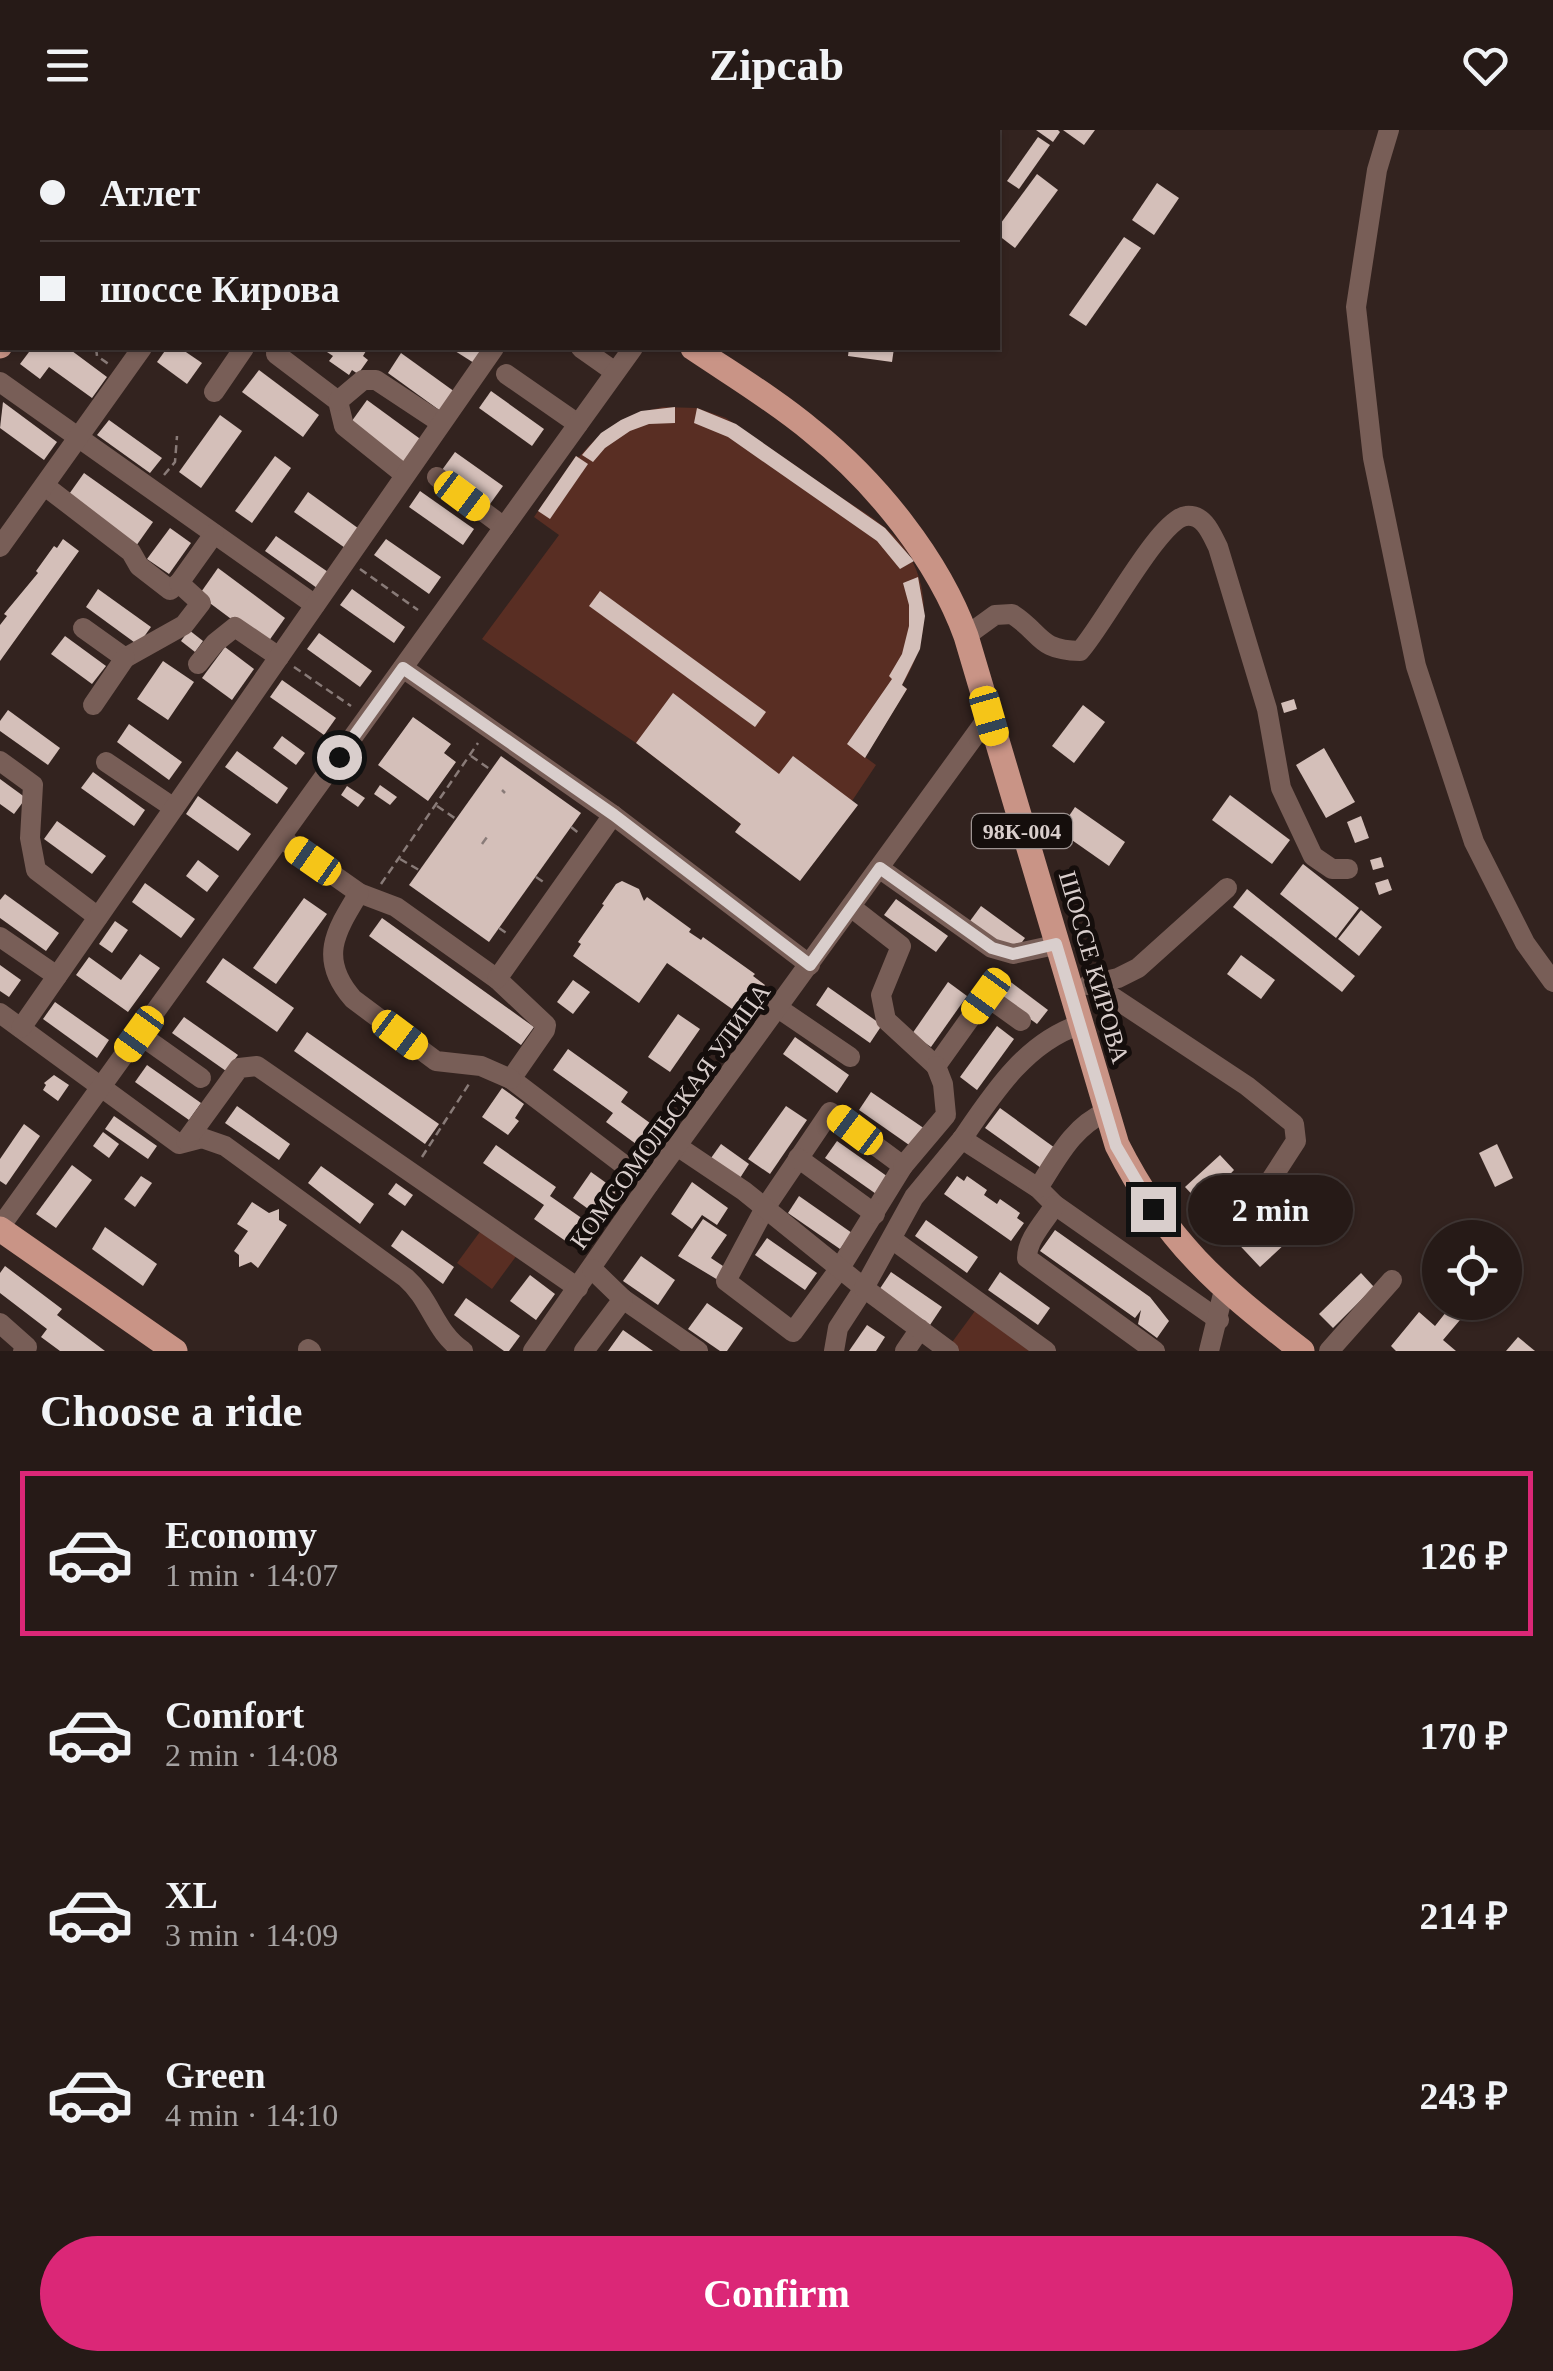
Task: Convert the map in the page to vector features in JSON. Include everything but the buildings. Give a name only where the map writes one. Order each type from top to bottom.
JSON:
[{"type":"main road","name":"ШОССЕ КИРОВА","points":[[696,350],[812,430],[850,466],[927,556],[948,592],[966,636],[1056,944],[1080,987],[1078,1025],[1116,1146],[1153,1209],[1184,1249],[1224,1290],[1302,1351]]},
{"type":"main road","points":[[0,1228],[175,1351]]},
{"type":"street","points":[[1389,130],[1378,170],[1356,307],[1374,458],[1416,666],[1474,842],[1526,943],[1553,982]]},
{"type":"street","points":[[0,547],[141,350]]},
{"type":"street","points":[[214,392],[243,350]]},
{"type":"street","points":[[21,1028],[174,808],[286,661],[315,606],[493,350]]},
{"type":"street","points":[[584,350],[615,372]]},
{"type":"street","points":[[0,1228],[632,350]]},
{"type":"street","points":[[276,354],[338,402],[344,426],[405,475]]},
{"type":"street","points":[[506,374],[578,424]]},
{"type":"street","points":[[338,402],[363,380],[376,380],[441,424]]},
{"type":"street","points":[[0,382],[315,606]]},
{"type":"street","points":[[437,477],[504,527]]},
{"type":"street","points":[[45,486],[131,552],[139,566],[170,590],[214,534]]},
{"type":"street","points":[[966,636],[995,615],[1012,614],[1056,650],[1080,650],[1095,634],[1158,536],[1174,520],[1197,518],[1208,527],[1218,547],[1267,709],[1282,788],[1313,856],[1332,869],[1348,869]]},
{"type":"street","points":[[93,704],[125,658],[184,626],[201,603],[178,583]]},
{"type":"street","points":[[198,664],[235,626],[286,661]]},
{"type":"street","points":[[83,628],[125,658]]},
{"type":"street","points":[[403,668],[614,815],[810,965]]},
{"type":"street","name":"КОМСОМОЛЬСКАЯ УЛИЦА","points":[[533,1351],[649,1184],[989,716]]},
{"type":"street","points":[[0,761],[33,786],[30,838],[36,870],[98,917]]},
{"type":"street","points":[[106,762],[174,808]]},
{"type":"street","points":[[498,979],[614,815]]},
{"type":"street","points":[[281,838],[365,896],[396,907],[498,979],[546,1025],[511,1079]]},
{"type":"street","points":[[880,868],[992,948],[1013,954],[1056,944]]},
{"type":"street","points":[[1080,987],[1118,978],[1138,968],[1227,888]]},
{"type":"street","points":[[365,896],[333,939],[335,966],[353,999],[436,1061],[481,1066],[511,1079],[649,1184]]},
{"type":"street","points":[[851,907],[901,946],[880,995],[886,1020],[936,1066],[944,1084],[946,1114],[904,1166],[840,1268],[793,1332],[726,1282],[764,1208],[830,1112],[904,1166]]},
{"type":"street","points":[[0,936],[58,976]]},
{"type":"street","points":[[1080,987],[1247,1086],[1294,1124],[1296,1141],[1261,1195]]},
{"type":"street","points":[[936,1066],[986,996],[1020,1021]]},
{"type":"street","points":[[778,1008],[850,1058]]},
{"type":"street","points":[[0,1014],[179,1144],[202,1138],[225,1146],[406,1278],[429,1303],[442,1333],[463,1351]]},
{"type":"street","points":[[834,1351],[838,1328],[893,1240],[914,1198],[997,1088],[1048,1038],[1078,1025]]},
{"type":"street","points":[[139,1034],[201,1078]]},
{"type":"street","points":[[186,1141],[239,1068],[248,1065],[270,1073],[578,1288]]},
{"type":"street","points":[[1038,1188],[1086,1120],[1106,1112]]},
{"type":"street","points":[[962,1139],[1038,1188],[1055,1205],[1219,1320]]},
{"type":"street","points":[[677,1146],[764,1208],[948,1351]]},
{"type":"street","points":[[798,1158],[874,1214]]},
{"type":"street","points":[[1055,1205],[1031,1240],[1027,1258],[1155,1351]]},
{"type":"street","points":[[893,1240],[1046,1351]]},
{"type":"street","points":[[592,1268],[623,1300],[698,1351]]},
{"type":"street","points":[[1329,1351],[1392,1280]]},
{"type":"street","points":[[1209,1351],[1224,1290]]},
{"type":"street","points":[[584,1351],[623,1300]]},
{"type":"street","points":[[0,1323],[28,1350]]},
{"type":"street","points":[[904,1351],[920,1330]]},
{"type":"path","points":[[96,350],[97,356],[111,365]]},
{"type":"path","points":[[158,482],[175,462],[177,436]]},
{"type":"path","points":[[362,570],[418,610]]},
{"type":"path","points":[[286,661],[351,706]]},
{"type":"path","points":[[365,896],[399,858],[488,728]]},
{"type":"path","points":[[470,755],[491,770]]},
{"type":"path","points":[[436,806],[456,820]]},
{"type":"path","points":[[482,844],[487,837]]},
{"type":"path","points":[[399,858],[419,870]]},
{"type":"path","points":[[412,1172],[481,1066]]},
{"type":"shaded area","points":[[663,407],[697,408],[726,418],[884,527],[906,550],[916,568],[924,607],[919,648],[902,685],[907,689],[865,757],[876,765],[852,801],[741,824],[636,743],[482,639],[559,535],[534,517],[576,456],[616,424]]},
{"type":"shaded area","points":[[482,1229],[517,1255],[492,1289],[457,1263]]},
{"type":"shaded area","points":[[975,1311],[1030,1351],[958,1351],[950,1345]]},
{"type":"route","points":[[339,757],[403,668],[614,815],[810,965],[880,868],[992,948],[1013,954],[1056,944],[1116,1146],[1153,1209]]}]
